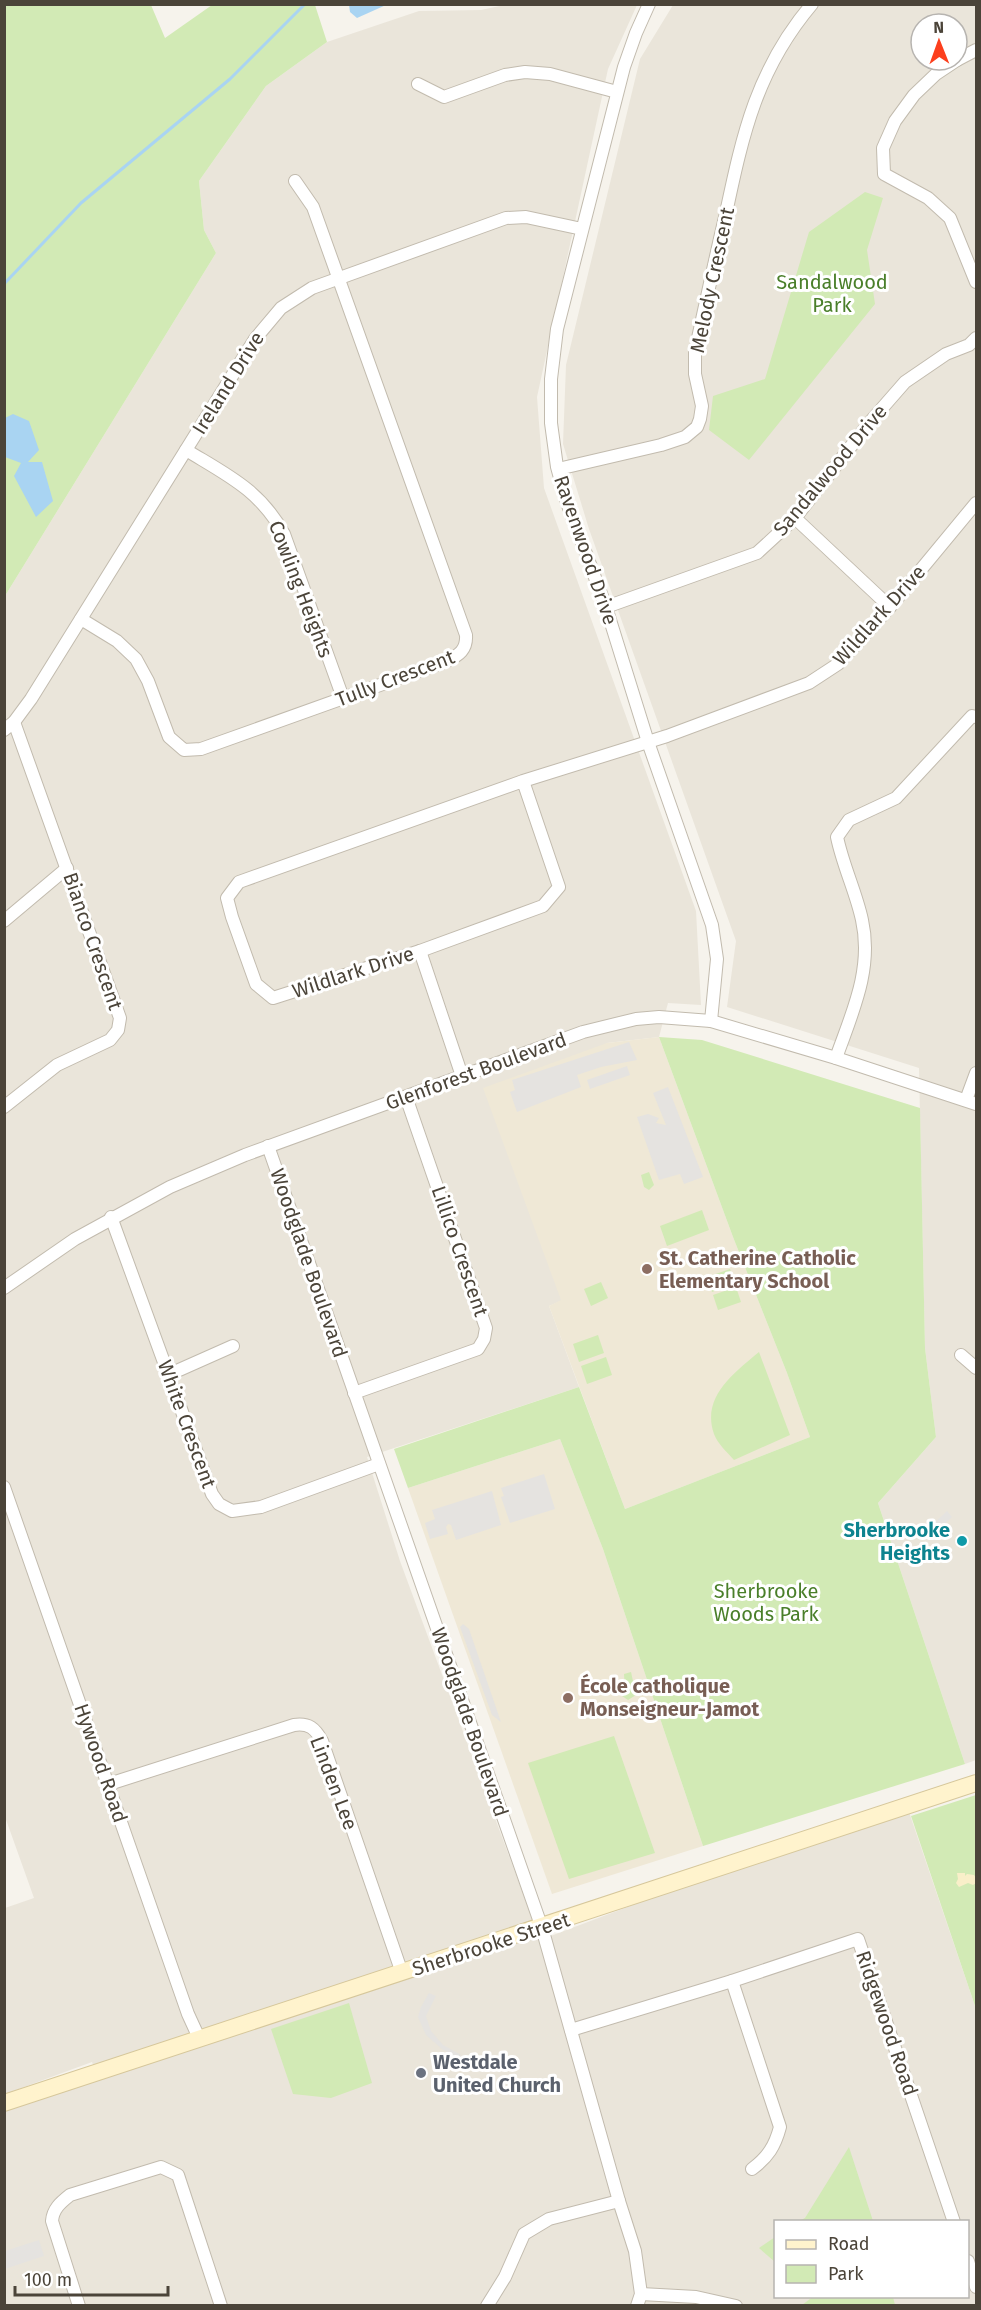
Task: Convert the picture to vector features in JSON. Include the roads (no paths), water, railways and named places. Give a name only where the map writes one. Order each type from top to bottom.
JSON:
[{"type":"main road","name":"Sherbrooke Street","points":[[4,2103],[542,1928],[976,1783]]},
{"type":"street","name":"Ravenwood Drive","points":[[649,4],[629,52],[617,92],[559,320],[552,364],[551,413],[558,469],[571,514],[606,607],[648,742],[712,925],[717,959],[711,1021]]},
{"type":"street","name":"Melody Crescent","points":[[558,469],[660,446],[685,437],[697,427],[702,406],[694,374],[695,352],[740,146],[751,109],[767,71],[780,47],[812,4]]},
{"type":"street","points":[[418,84],[444,97],[505,75],[532,72],[617,92]]},
{"type":"street","points":[[939,72],[914,95],[895,121],[883,148],[884,174],[928,198],[950,218],[976,282]]},
{"type":"street","points":[[295,181],[313,207],[339,277]]},
{"type":"street","name":"Ireland Drive","points":[[9,726],[31,699],[268,321],[298,295],[339,277],[506,218],[526,217],[582,229]]},
{"type":"street","name":"Tully Crescent","points":[[81,619],[117,641],[136,658],[148,681],[169,737],[184,750],[201,749],[447,661],[464,651],[467,643],[466,635],[339,277]]},
{"type":"street","name":"Sandalwood Drive","points":[[606,607],[757,553],[795,518],[870,422],[905,382],[945,354],[969,345],[976,338]]},
{"type":"street","name":"Cowling Heights","points":[[186,450],[246,487],[273,514],[284,534],[343,698]]},
{"type":"street","name":"Wildlark Drive","points":[[523,781],[559,887],[543,906],[420,951],[273,998],[256,984],[227,898],[239,882],[523,781],[648,742],[809,683],[838,664],[890,607],[976,503]]},
{"type":"street","points":[[795,518],[890,607]]},
{"type":"street","points":[[836,1058],[861,987],[866,952],[862,920],[842,860],[837,837],[849,820],[896,798],[972,716],[976,717]]},
{"type":"street","name":"Bianco Crescent","points":[[4,1107],[57,1065],[110,1040],[120,1024],[118,1009],[67,868],[9,726]]},
{"type":"street","points":[[4,921],[67,868]]},
{"type":"street","points":[[420,951],[462,1077]]},
{"type":"street","name":"Glenforest Boulevard","points":[[4,1288],[65,1245],[111,1217],[171,1187],[268,1146],[608,1024],[659,1017],[711,1021],[836,1058],[971,1102]]},
{"type":"street","points":[[971,1102],[976,1073]]},
{"type":"street","name":"Lillico Crescent","points":[[354,1393],[478,1349],[484,1339],[486,1328],[406,1097]]},
{"type":"street","name":"Woodglade Boulevard","points":[[268,1146],[542,1928],[635,2251],[639,2300]]},
{"type":"street","name":"White Crescent","points":[[111,1217],[212,1494],[219,1504],[232,1511],[261,1507],[379,1464]]},
{"type":"street","points":[[170,1374],[233,1346]]},
{"type":"street","points":[[961,1355],[976,1368]]},
{"type":"street","name":"Hywood Road","points":[[4,1487],[188,2014],[199,2038]]},
{"type":"street","name":"Linden Lee","points":[[109,1784],[294,1725],[311,1725],[322,1741],[402,1973]]},
{"type":"street","name":"Ridgewood Road","points":[[571,2030],[732,1981],[858,1939],[953,2220]]},
{"type":"street","points":[[732,1981],[780,2127],[776,2144],[766,2159],[752,2169]]},
{"type":"street","points":[[79,2306],[52,2221],[53,2213],[59,2204],[70,2195],[161,2167],[178,2175],[221,2306]]},
{"type":"street","points":[[487,2306],[505,2277],[524,2234],[549,2219],[619,2201]]},
{"type":"street","points":[[969,2264],[976,2287]]},
{"type":"street","points":[[639,2300],[696,2297],[736,2306]]},
{"type":"water","points":[[349,4],[386,5],[357,18],[350,12]]},
{"type":"water","points":[[13,414],[29,421],[39,450],[28,462],[42,462],[53,501],[36,517],[14,476],[21,463],[5,457],[5,418]]},
{"type":"waterway","points":[[4,284],[81,203],[230,79],[305,4]]},
{"type":"place","name":"St. Catherine Catholic Elementary School","points":[[647,1269]]},
{"type":"place","name":"Sherbrooke Heights","points":[[962,1541]]},
{"type":"place","name":"École catholique Monseigneur-Jamot","points":[[568,1698]]},
{"type":"place","name":"Westdale United Church","points":[[421,2073]]},
{"type":"park label","name":"Sandalwood Park","points":[[832,294]]},
{"type":"park label","name":"Sherbrooke Woods Park","points":[[766,1602]]}]
